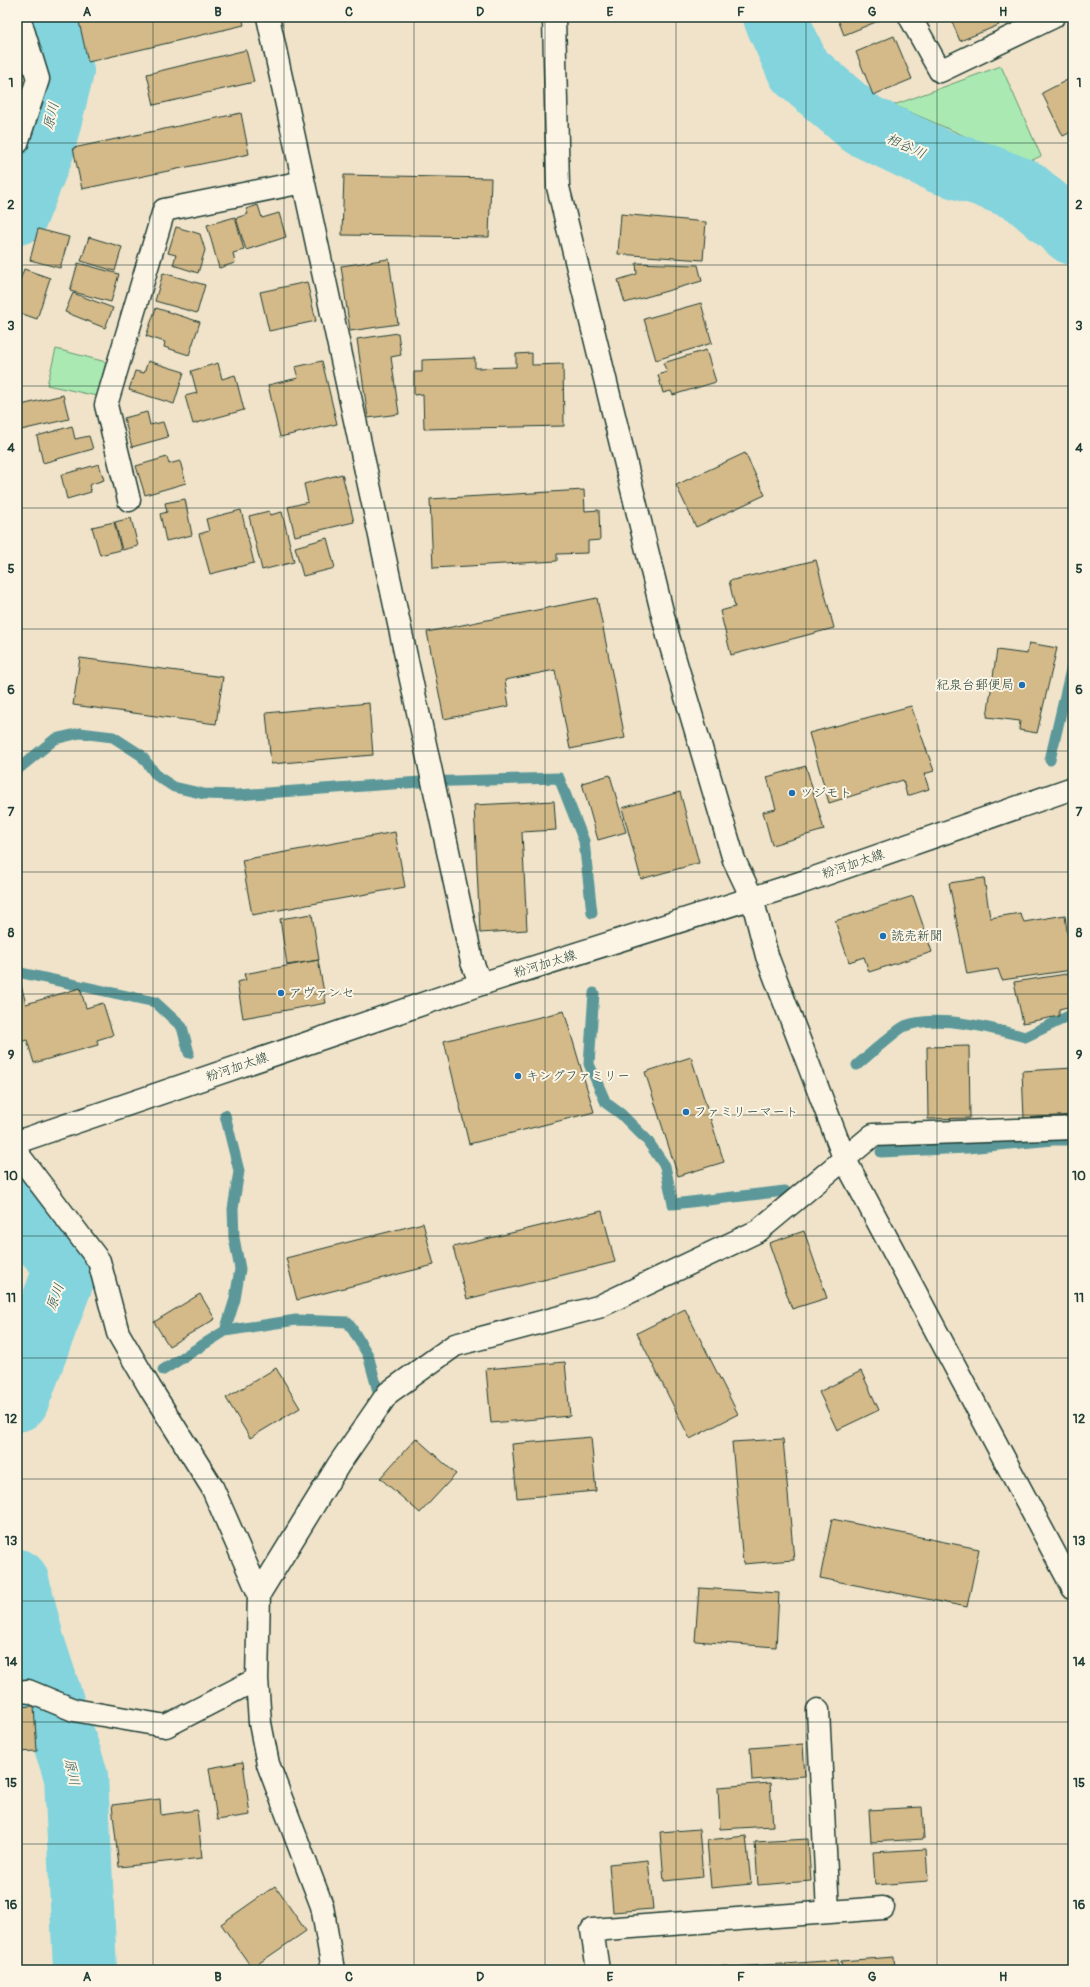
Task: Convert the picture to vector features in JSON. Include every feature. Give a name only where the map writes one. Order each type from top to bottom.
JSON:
[{"type":"street","points":[[17,143],[38,79],[19,17]]},
{"type":"street","points":[[268,17],[472,962],[480,984]]},
{"type":"street","points":[[554,17],[558,187],[668,636],[734,860],[752,898],[767,956],[845,1160],[1073,1588]]},
{"type":"street","points":[[910,17],[940,71],[1053,17]]},
{"type":"street","points":[[129,500],[106,405],[164,210],[304,182]]},
{"type":"street","name":"粉河加太線","points":[[17,1142],[480,984],[752,898],[1073,788]]},
{"type":"street","points":[[259,1594],[339,1464],[388,1393],[455,1345],[598,1308],[758,1231],[845,1160],[873,1135],[1073,1128]]},
{"type":"street","points":[[17,1153],[99,1261],[118,1333],[150,1388],[212,1487],[259,1594],[257,1678],[260,1723],[268,1764],[322,1906],[333,1970]]},
{"type":"street","points":[[23,1692],[74,1710],[166,1726],[257,1678]]},
{"type":"street","points":[[818,1710],[828,1912]]},
{"type":"street","points":[[598,1970],[592,1930],[883,1908]]},
{"type":"green space","points":[[1001,66],[1041,156],[1026,163],[894,105]]},
{"type":"green space","points":[[56,349],[106,362],[97,396],[47,385]]},
{"type":"building","points":[[78,17],[242,17],[244,25],[88,62]]},
{"type":"building","points":[[837,17],[882,17],[883,19],[844,35]]},
{"type":"building","points":[[950,17],[995,17],[999,25],[960,41]]},
{"type":"building","points":[[894,36],[912,79],[873,95],[856,52]]},
{"type":"building","points":[[246,50],[254,82],[154,105],[147,74]]},
{"type":"building","points":[[1073,77],[1073,131],[1063,136],[1042,93]]},
{"type":"building","points":[[241,113],[249,154],[82,189],[73,148]]},
{"type":"building","points":[[344,175],[491,178],[489,237],[342,235]]},
{"type":"building","points":[[258,205],[262,218],[279,213],[286,237],[246,250],[236,218],[248,214],[246,209]]},
{"type":"building","points":[[621,214],[706,222],[703,260],[618,254]]},
{"type":"building","points":[[235,217],[244,250],[233,253],[235,263],[219,268],[207,225]]},
{"type":"building","points":[[176,227],[200,234],[205,250],[198,273],[173,265],[176,255],[168,253]]},
{"type":"building","points":[[38,229],[69,237],[60,268],[30,260]]},
{"type":"building","points":[[89,237],[122,247],[115,271],[81,261]]},
{"type":"building","points":[[389,259],[398,324],[350,331],[341,266]]},
{"type":"building","points":[[78,263],[119,274],[111,302],[70,291]]},
{"type":"building","points":[[636,263],[698,265],[702,281],[625,303],[618,280],[637,274]]},
{"type":"building","points":[[24,269],[50,278],[37,319],[17,312],[17,282],[19,283]]},
{"type":"building","points":[[163,273],[205,285],[197,313],[155,301]]},
{"type":"building","points":[[307,282],[316,321],[269,331],[260,292]]},
{"type":"building","points":[[73,293],[113,308],[105,328],[65,312]]},
{"type":"building","points":[[701,303],[712,343],[656,360],[644,319]]},
{"type":"building","points":[[156,308],[200,322],[189,355],[164,347],[165,342],[146,336]]},
{"type":"building","points":[[398,333],[401,355],[391,357],[399,414],[368,418],[357,339]]},
{"type":"building","points":[[706,350],[716,382],[673,395],[671,391],[663,393],[658,375],[667,372],[663,363]]},
{"type":"building","points":[[532,353],[532,365],[563,364],[564,426],[424,429],[423,394],[414,395],[414,372],[422,372],[422,360],[475,358],[475,368],[516,367],[516,354]]},
{"type":"building","points":[[148,361],[184,372],[174,404],[129,390],[135,371],[144,373]]},
{"type":"building","points":[[322,361],[337,424],[280,437],[268,385],[298,378],[295,367]]},
{"type":"building","points":[[218,363],[222,379],[235,375],[244,410],[193,424],[185,396],[197,393],[191,371]]},
{"type":"building","points":[[63,395],[69,419],[21,430],[17,406]]},
{"type":"building","points":[[147,412],[150,425],[163,422],[168,437],[132,447],[124,418]]},
{"type":"building","points":[[72,426],[75,439],[89,436],[93,449],[43,463],[37,436]]},
{"type":"building","points":[[745,453],[765,495],[696,527],[676,485]]},
{"type":"building","points":[[167,457],[169,464],[180,461],[186,483],[145,495],[136,466]]},
{"type":"building","points":[[99,464],[104,480],[89,485],[91,492],[67,499],[61,475]]},
{"type":"building","points":[[342,474],[354,522],[295,536],[288,507],[308,502],[304,484]]},
{"type":"building","points":[[584,490],[585,511],[599,510],[600,540],[588,541],[588,553],[557,554],[557,561],[433,568],[430,499]]},
{"type":"building","points":[[185,499],[192,535],[166,541],[160,514],[167,512],[165,503]]},
{"type":"building","points":[[241,510],[254,563],[210,574],[199,534],[209,531],[206,519]]},
{"type":"building","points":[[269,511],[270,515],[282,512],[294,562],[262,570],[249,516]]},
{"type":"building","points":[[131,518],[138,546],[122,550],[115,522]]},
{"type":"building","points":[[114,522],[121,550],[100,555],[92,527]]},
{"type":"building","points":[[327,538],[335,568],[303,576],[295,547]]},
{"type":"building","points":[[816,560],[834,628],[731,655],[720,611],[735,607],[729,581]]},
{"type":"building","points":[[597,598],[625,738],[570,749],[555,670],[505,680],[509,706],[444,719],[427,632]]},
{"type":"building","points":[[1029,643],[1057,648],[1037,733],[1019,730],[1020,721],[987,717],[997,650],[1027,654]]},
{"type":"building","points":[[80,658],[223,677],[216,724],[73,705]]},
{"type":"building","points":[[369,703],[373,755],[271,764],[266,713]]},
{"type":"building","points":[[911,706],[934,771],[924,774],[929,789],[907,796],[903,780],[829,803],[809,733]]},
{"type":"building","name":"ツジモト","points":[[806,766],[824,830],[772,845],[763,812],[776,809],[767,777]]},
{"type":"building","points":[[610,775],[626,832],[598,840],[582,783]]},
{"type":"building","points":[[680,792],[699,863],[641,879],[622,808]]},
{"type":"building","points":[[554,801],[556,830],[522,832],[527,930],[480,933],[474,805]]},
{"type":"building","points":[[395,832],[405,887],[252,915],[242,860]]},
{"type":"building","points":[[984,878],[990,918],[1020,913],[1024,922],[1065,915],[1072,970],[1002,980],[998,969],[967,974],[949,883]]},
{"type":"building","name":"読売新聞","points":[[913,896],[932,952],[869,972],[864,957],[849,962],[835,921]]},
{"type":"building","points":[[312,914],[319,960],[287,965],[280,919]]},
{"type":"building","name":"アヴァンセ","points":[[318,960],[326,1003],[243,1018],[237,982],[246,980],[244,974]]},
{"type":"building","points":[[1073,973],[1073,997],[1070,998],[1072,1006],[1059,1009],[1059,1016],[1023,1023],[1014,982]]},
{"type":"building","points":[[20,981],[26,1004],[80,988],[86,1008],[103,1003],[113,1035],[97,1040],[98,1045],[34,1063],[27,1040],[17,1043],[17,982]]},
{"type":"building","name":"キングファミリー","points":[[564,1011],[594,1112],[469,1144],[444,1041]]},
{"type":"building","points":[[969,1046],[970,1118],[928,1119],[927,1047]]},
{"type":"building","points":[[691,1057],[724,1162],[678,1176],[645,1072]]},
{"type":"building","points":[[1073,1068],[1073,1115],[1024,1118],[1022,1071]]},
{"type":"building","points":[[602,1211],[615,1262],[467,1299],[453,1247]]},
{"type":"building","points":[[423,1223],[434,1265],[297,1300],[286,1258]]},
{"type":"building","points":[[804,1231],[827,1298],[792,1309],[769,1243]]},
{"type":"building","points":[[200,1294],[215,1319],[169,1346],[154,1322]]},
{"type":"building","points":[[685,1309],[738,1414],[690,1439],[637,1333]]},
{"type":"building","points":[[565,1362],[570,1416],[491,1423],[486,1369]]},
{"type":"building","points":[[276,1368],[300,1408],[250,1438],[226,1398]]},
{"type":"building","points":[[861,1371],[879,1410],[837,1430],[819,1392]]},
{"type":"building","points":[[591,1437],[596,1491],[517,1498],[512,1444]]},
{"type":"building","points":[[416,1438],[456,1474],[420,1513],[380,1478]]},
{"type":"building","points":[[783,1439],[794,1560],[743,1564],[732,1442]]},
{"type":"building","points":[[832,1519],[979,1549],[967,1607],[820,1578]]},
{"type":"building","points":[[699,1588],[779,1593],[776,1647],[695,1641]]},
{"type":"building","points":[[34,1706],[37,1751],[17,1752],[17,1707]]},
{"type":"building","points":[[803,1744],[805,1776],[752,1780],[750,1748]]},
{"type":"building","points":[[243,1762],[250,1815],[217,1820],[209,1768]]},
{"type":"building","points":[[770,1783],[773,1826],[720,1829],[718,1787]]},
{"type":"building","points":[[160,1799],[161,1815],[197,1810],[202,1858],[119,1867],[112,1805]]},
{"type":"building","points":[[922,1807],[924,1839],[871,1842],[869,1810]]},
{"type":"building","points":[[699,1829],[703,1877],[664,1881],[660,1832]]},
{"type":"building","points":[[746,1836],[751,1884],[711,1888],[707,1840]]},
{"type":"building","points":[[808,1839],[811,1881],[758,1885],[755,1842]]},
{"type":"building","points":[[926,1849],[928,1881],[875,1885],[873,1852]]},
{"type":"building","points":[[648,1860],[653,1909],[613,1912],[609,1864]]},
{"type":"building","points":[[275,1886],[306,1931],[252,1968],[221,1924]]},
{"type":"building","points":[[894,1957],[895,1970],[842,1970],[841,1961]]},
{"type":"building","points":[[838,1960],[838,1970],[786,1970],[785,1964]]},
{"type":"building","points":[[783,1964],[783,1970],[730,1970],[730,1967]]},
{"type":"building","points":[[728,1966],[728,1970],[675,1970],[675,1969]]},
{"type":"waterway","name":"原川","points":[[17,213],[42,151],[62,71],[45,17]]},
{"type":"waterway","name":"相谷川","points":[[775,17],[799,70],[863,125],[941,162],[981,174],[1024,191],[1073,233]]},
{"type":"waterway","points":[[1050,760],[1073,661]]},
{"type":"waterway","points":[[17,770],[55,739],[80,733],[113,737],[141,755],[157,776],[174,787],[204,794],[238,795],[420,782],[559,778],[584,841],[592,913]]},
{"type":"waterway","points":[[17,972],[155,1002],[182,1027],[189,1053]]},
{"type":"waterway","points":[[594,993],[589,1064],[606,1103],[621,1114],[647,1140],[665,1166],[673,1204],[785,1191]]},
{"type":"waterway","points":[[857,1065],[888,1038],[905,1026],[933,1021],[949,1022],[981,1026],[1025,1037],[1073,1014]]},
{"type":"waterway","points":[[225,1115],[239,1171],[233,1209],[234,1238],[240,1269],[235,1299],[225,1331]]},
{"type":"waterway","points":[[881,1152],[967,1148],[1053,1140],[1073,1140]]},
{"type":"waterway","name":"原川","points":[[17,1208],[67,1266],[17,1400]]},
{"type":"waterway","points":[[163,1370],[225,1331],[296,1320],[348,1322],[368,1355],[379,1395]]},
{"type":"waterway","name":"原川","points":[[17,1581],[33,1644],[76,1776],[85,1970]]},
{"type":"place","name":"紀泉台郵便局","points":[[1022,685]]},
{"type":"place","name":"ツジモト","points":[[792,793]]},
{"type":"place","name":"読売新聞","points":[[883,936]]},
{"type":"place","name":"アヴァンセ","points":[[281,993]]},
{"type":"place","name":"キングファミリー","points":[[518,1076]]},
{"type":"place","name":"ファミリーマート","points":[[686,1112]]}]
